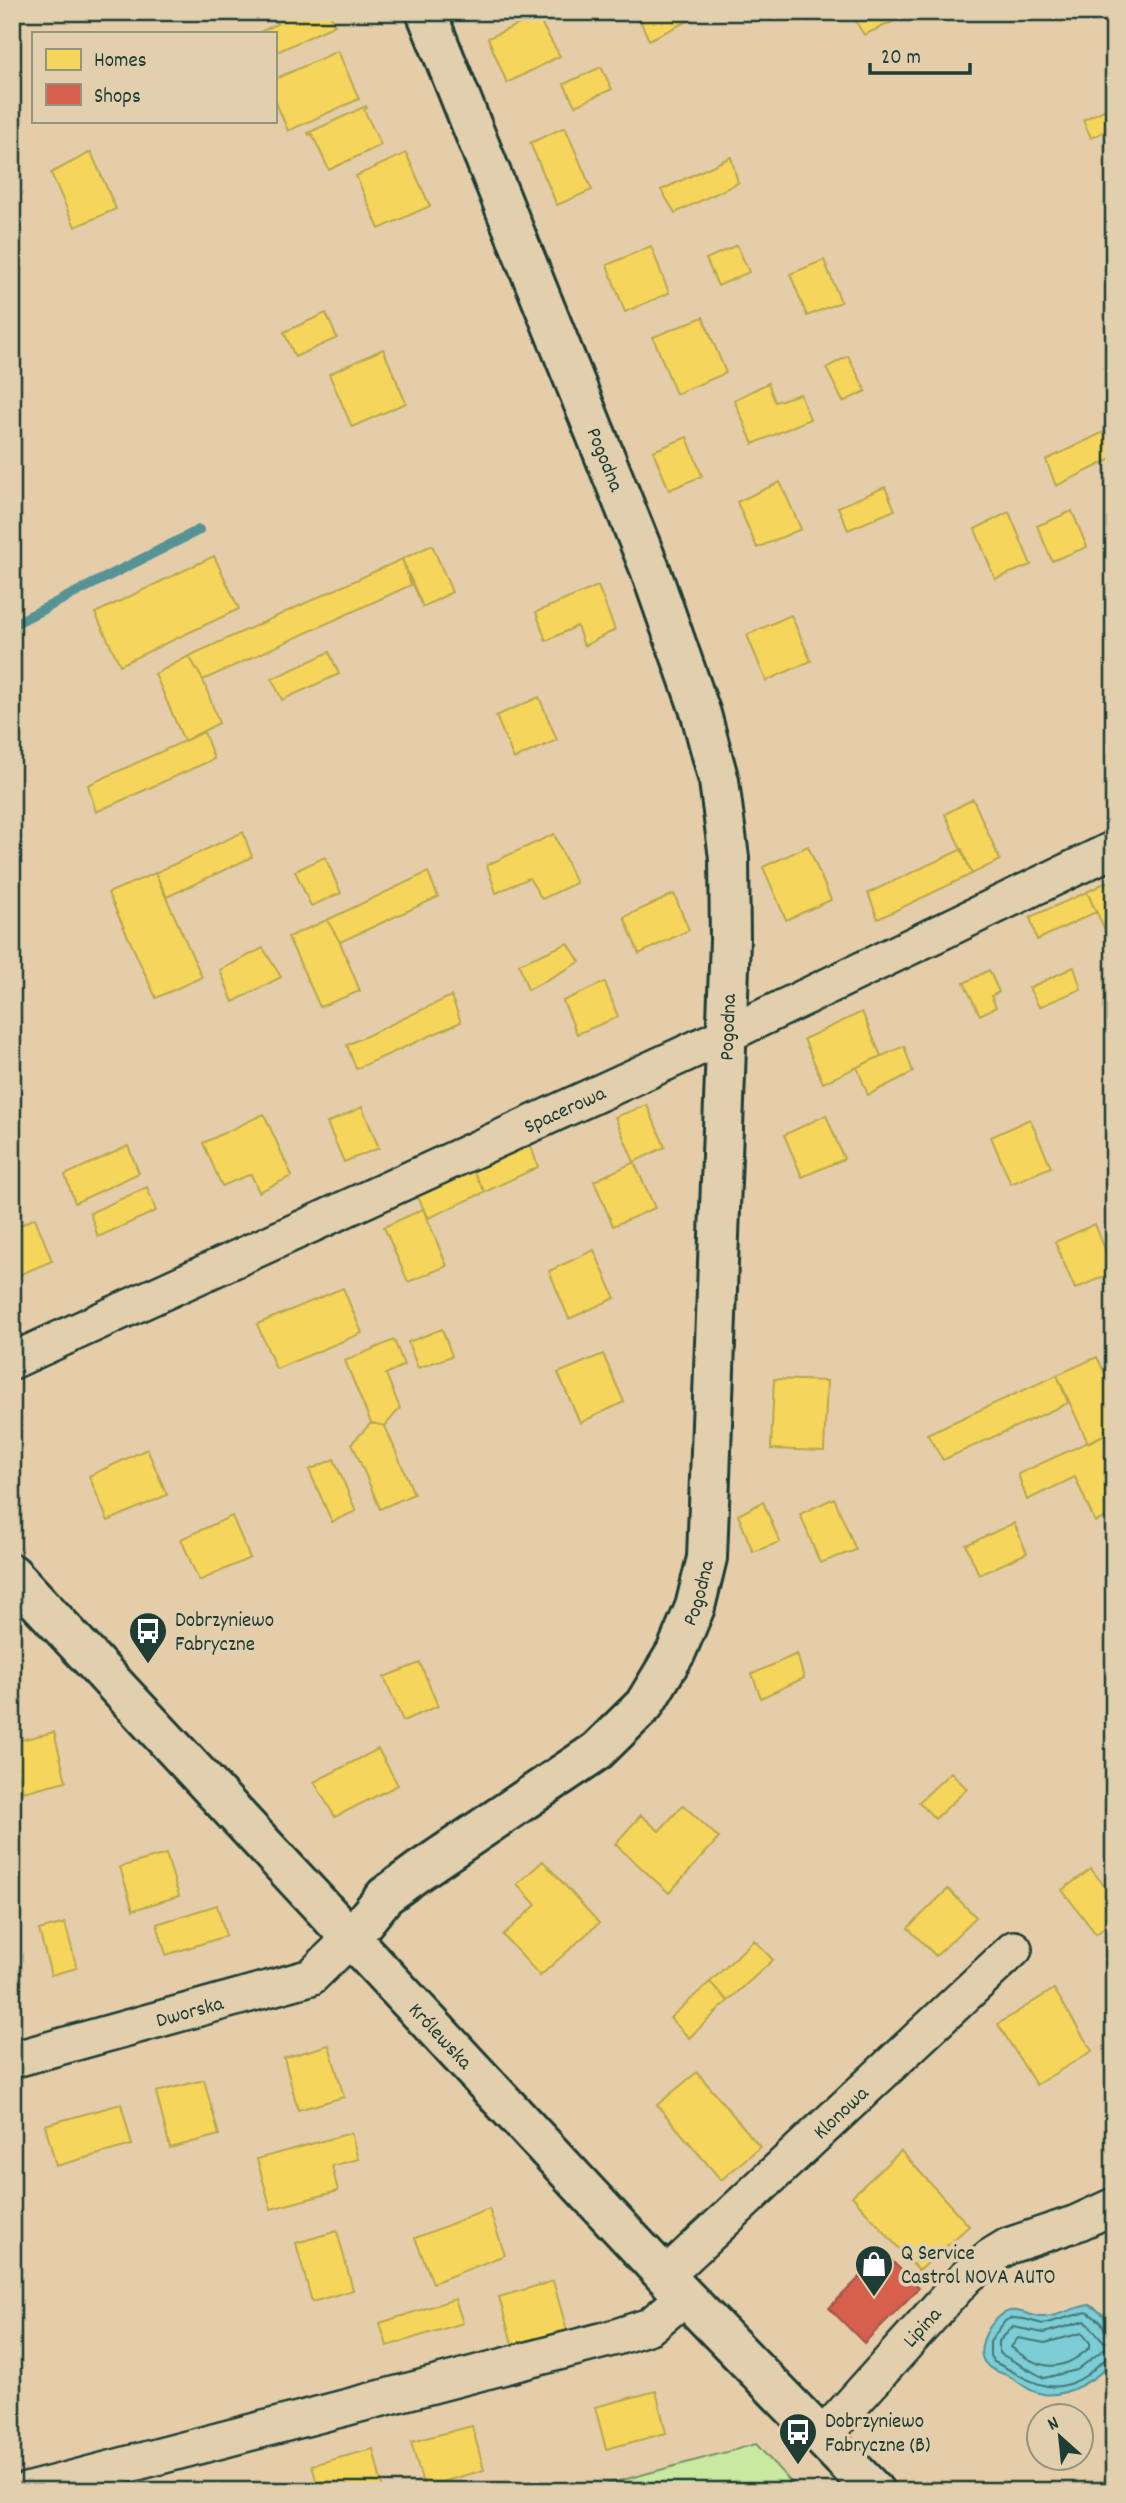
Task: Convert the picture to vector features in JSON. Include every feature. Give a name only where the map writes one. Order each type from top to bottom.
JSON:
[{"type":"street","name":"Pogodna","points":[[351,1938],[386,1896],[597,1751],[644,1705],[676,1652],[695,1607],[707,1558],[730,940],[729,858],[719,781],[701,714],[650,569],[426,12]]},
{"type":"street","name":"Spacerowa","points":[[12,1361],[726,1035],[1114,849]]},
{"type":"street","name":"Królewska","points":[[12,1574],[675,2286],[874,2491]]},
{"type":"street","name":"Dworska","points":[[12,2060],[311,1977],[351,1938]]},
{"type":"street","name":"Klonowa","points":[[26,2491],[650,2326],[675,2286],[1014,1949]]},
{"type":"street","name":"Lipina","points":[[823,2436],[966,2277],[990,2257],[1008,2246],[1077,2223],[1114,2206]]},
{"type":"green space","points":[[756,2444],[799,2491],[582,2491]]},
{"type":"water","points":[[1089,2305],[1107,2321],[1112,2335],[1114,2360],[1082,2385],[1062,2393],[1038,2393],[991,2369],[984,2361],[982,2348],[986,2333],[1005,2313],[1015,2311],[1047,2317]]},
{"type":"building: Homes","points":[[273,12],[329,12],[335,25],[276,53],[276,32],[260,32],[277,24]]},
{"type":"building: Homes","points":[[479,12],[504,12],[483,21]]},
{"type":"building: Homes","points":[[694,12],[696,17],[649,40],[637,14]]},
{"type":"building: Homes","points":[[850,12],[914,12],[864,35]]},
{"type":"building: Homes","points":[[537,16],[560,56],[507,83],[488,38]]},
{"type":"building: Homes","points":[[338,51],[359,99],[288,131],[276,102],[276,79]]},
{"type":"building: Homes","points":[[601,67],[612,89],[575,106],[564,84]]},
{"type":"building: Homes","points":[[1114,105],[1114,127],[1091,138],[1083,120]]},
{"type":"building: Homes","points":[[366,106],[364,110],[381,145],[329,170],[312,134],[308,133]]},
{"type":"building: Homes","points":[[565,127],[592,190],[557,205],[530,143]]},
{"type":"building: Homes","points":[[91,152],[116,209],[75,227],[51,173]]},
{"type":"building: Homes","points":[[406,153],[430,206],[379,229],[356,176]]},
{"type":"building: Homes","points":[[731,157],[738,183],[675,213],[661,190]]},
{"type":"building: Homes","points":[[1114,217],[1114,239],[1106,221]]},
{"type":"building: Homes","points":[[737,245],[749,272],[718,286],[706,259]]},
{"type":"building: Homes","points":[[651,246],[669,293],[625,312],[607,265]]},
{"type":"building: Homes","points":[[824,260],[841,302],[807,316],[790,274]]},
{"type":"building: Homes","points":[[326,313],[337,338],[295,357],[284,332]]},
{"type":"building: Homes","points":[[703,317],[726,373],[676,394],[653,337]]},
{"type":"building: Homes","points":[[383,349],[406,403],[352,427],[329,374]]},
{"type":"building: Homes","points":[[848,356],[866,391],[843,402],[826,368]]},
{"type":"building: Homes","points":[[768,383],[775,402],[800,394],[810,419],[753,444],[734,400]]},
{"type":"building: Homes","points":[[1114,427],[1114,458],[1056,486],[1046,460]]},
{"type":"building: Homes","points":[[687,437],[702,476],[669,490],[653,451]]},
{"type":"building: Homes","points":[[780,482],[801,529],[757,548],[737,502]]},
{"type":"building: Homes","points":[[885,487],[895,510],[848,530],[838,507]]},
{"type":"building: Homes","points":[[1072,511],[1087,547],[1052,561],[1037,526]]},
{"type":"building: Homes","points":[[1009,512],[1031,565],[995,579],[975,529]]},
{"type":"building: Homes","points":[[432,545],[452,592],[423,607],[402,559]]},
{"type":"building: Homes","points":[[214,556],[239,609],[120,665],[95,613]]},
{"type":"building: Homes","points":[[402,559],[411,585],[203,680],[189,656]]},
{"type":"building: Homes","points":[[598,586],[615,630],[584,646],[577,626],[546,641],[536,612]]},
{"type":"building: Homes","points":[[791,615],[811,661],[766,681],[747,635]]},
{"type":"building: Homes","points":[[329,652],[339,674],[282,700],[272,679]]},
{"type":"building: Homes","points":[[189,656],[203,680],[219,723],[184,741],[155,674]]},
{"type":"building: Homes","points":[[539,697],[557,740],[514,759],[496,716]]},
{"type":"building: Homes","points":[[204,732],[214,759],[96,812],[88,785]]},
{"type":"building: Homes","points":[[973,799],[1000,860],[972,874],[945,814]]},
{"type":"building: Homes","points":[[243,832],[252,857],[167,897],[155,873]]},
{"type":"building: Homes","points":[[554,834],[576,883],[542,899],[529,878],[496,893],[487,865]]},
{"type":"building: Homes","points":[[808,846],[831,900],[786,920],[763,867]]},
{"type":"building: Homes","points":[[962,849],[972,874],[878,919],[868,893]]},
{"type":"building: Homes","points":[[325,857],[341,893],[311,906],[295,871]]},
{"type":"building: Homes","points":[[428,872],[438,897],[340,942],[327,920]]},
{"type":"building: Homes","points":[[155,873],[202,977],[156,998],[108,893]]},
{"type":"building: Homes","points":[[1114,878],[1114,949],[1087,892]]},
{"type":"building: Homes","points":[[1087,892],[1096,912],[1037,940],[1030,917]]},
{"type":"building: Homes","points":[[674,894],[689,930],[639,954],[624,917]]},
{"type":"building: Homes","points":[[327,920],[340,942],[360,991],[320,1007],[288,937]]},
{"type":"building: Homes","points":[[568,943],[580,962],[528,990],[519,964]]},
{"type":"building: Homes","points":[[263,948],[281,977],[233,1002],[220,970]]},
{"type":"building: Homes","points":[[1074,967],[1081,989],[1039,1007],[1029,988]]},
{"type":"building: Homes","points":[[989,970],[999,992],[991,996],[996,1007],[980,1015],[964,983]]},
{"type":"building: Homes","points":[[605,982],[618,1017],[577,1034],[563,1001]]},
{"type":"building: Homes","points":[[451,996],[461,1022],[356,1069],[347,1045]]},
{"type":"building: Homes","points":[[862,1012],[881,1056],[823,1083],[804,1039]]},
{"type":"building: Homes","points":[[904,1046],[913,1072],[868,1095],[857,1067]]},
{"type":"building: Homes","points":[[647,1105],[665,1147],[634,1162],[615,1117]]},
{"type":"building: Homes","points":[[362,1107],[379,1148],[344,1162],[327,1123]]},
{"type":"building: Homes","points":[[264,1114],[292,1176],[259,1192],[251,1174],[222,1186],[203,1143]]},
{"type":"building: Homes","points":[[826,1115],[844,1159],[802,1177],[784,1135]]},
{"type":"building: Homes","points":[[1030,1119],[1051,1167],[1011,1184],[991,1137]]},
{"type":"building: Homes","points":[[530,1144],[538,1167],[485,1192],[473,1171]]},
{"type":"building: Homes","points":[[128,1146],[139,1173],[75,1203],[65,1175]]},
{"type":"building: Homes","points":[[634,1162],[655,1208],[613,1226],[594,1181]]},
{"type":"building: Homes","points":[[473,1171],[485,1192],[429,1218],[417,1196]]},
{"type":"building: Homes","points":[[1114,1177],[1114,1203],[1105,1181]]},
{"type":"building: Homes","points":[[147,1187],[156,1211],[98,1237],[90,1213]]},
{"type":"building: Homes","points":[[423,1209],[447,1266],[408,1282],[384,1227]]},
{"type":"building: Homes","points":[[35,1218],[52,1261],[12,1278],[12,1229]]},
{"type":"building: Homes","points":[[1095,1224],[1114,1272],[1075,1289],[1055,1242]]},
{"type":"building: Homes","points":[[594,1250],[615,1298],[569,1319],[549,1271]]},
{"type":"building: Homes","points":[[343,1288],[362,1333],[276,1369],[257,1324]]},
{"type":"building: Homes","points":[[442,1329],[452,1356],[418,1368],[408,1342]]},
{"type":"building: Homes","points":[[394,1340],[404,1365],[386,1374],[400,1408],[385,1426],[371,1423],[345,1361]]},
{"type":"building: Homes","points":[[603,1354],[624,1402],[580,1423],[558,1373]]},
{"type":"building: Homes","points":[[1097,1357],[1114,1393],[1114,1430],[1088,1443],[1057,1375]]},
{"type":"building: Homes","points":[[1057,1375],[1068,1403],[943,1460],[927,1434]]},
{"type":"building: Homes","points":[[774,1379],[827,1381],[824,1451],[771,1449]]},
{"type":"building: Homes","points":[[371,1423],[385,1426],[414,1494],[380,1509],[352,1443]]},
{"type":"building: Homes","points":[[1114,1430],[1114,1514],[1095,1522],[1075,1477],[1027,1500],[1018,1474]]},
{"type":"building: Homes","points":[[147,1449],[167,1495],[108,1521],[89,1476]]},
{"type":"building: Homes","points":[[334,1459],[356,1511],[332,1522],[309,1470]]},
{"type":"building: Homes","points":[[834,1498],[856,1550],[820,1563],[800,1514]]},
{"type":"building: Homes","points":[[763,1502],[780,1542],[753,1552],[738,1515]]},
{"type":"building: Homes","points":[[232,1516],[250,1558],[199,1581],[181,1539]]},
{"type":"building: Homes","points":[[1014,1523],[1027,1553],[979,1575],[966,1545]]},
{"type":"building: Homes","points":[[797,1654],[804,1678],[761,1698],[752,1674]]},
{"type":"building: Homes","points":[[420,1663],[438,1706],[403,1721],[384,1677]]},
{"type":"building: Homes","points":[[54,1732],[66,1781],[23,1792],[12,1742]]},
{"type":"building: Homes","points":[[378,1749],[398,1785],[335,1817],[314,1782]]},
{"type":"building: Homes","points":[[951,1772],[967,1789],[935,1819],[919,1802]]},
{"type":"building: Homes","points":[[683,1805],[719,1838],[669,1893],[615,1844],[641,1815],[659,1831]]},
{"type":"building: Homes","points":[[166,1854],[179,1896],[133,1910],[120,1867]]},
{"type":"building: Homes","points":[[543,1861],[599,1923],[540,1976],[503,1935],[536,1905],[517,1884]]},
{"type":"building: Homes","points":[[1091,1869],[1114,1898],[1114,1921],[1096,1934],[1062,1890]]},
{"type":"building: Homes","points":[[948,1889],[976,1917],[936,1956],[908,1928]]},
{"type":"building: Homes","points":[[217,1905],[226,1936],[166,1955],[157,1924]]},
{"type":"building: Homes","points":[[65,1923],[77,1968],[51,1975],[39,1930]]},
{"type":"building: Homes","points":[[754,1940],[773,1960],[728,2001],[710,1982]]},
{"type":"building: Homes","points":[[710,1982],[728,2001],[689,2038],[670,2018]]},
{"type":"building: Homes","points":[[1054,1989],[1092,2051],[1036,2085],[998,2024]]},
{"type":"building: Homes","points":[[329,2045],[344,2097],[298,2110],[284,2058]]},
{"type":"building: Homes","points":[[697,2072],[760,2147],[721,2180],[657,2105]]},
{"type":"building: Homes","points":[[204,2080],[219,2135],[170,2148],[156,2092]]},
{"type":"building: Homes","points":[[121,2104],[132,2145],[56,2166],[45,2125]]},
{"type":"building: Homes","points":[[351,2133],[358,2159],[332,2166],[338,2191],[271,2209],[257,2159]]},
{"type":"building: Homes","points":[[901,2151],[969,2226],[919,2271],[852,2196]]},
{"type":"building: Homes","points":[[489,2209],[505,2255],[433,2283],[415,2238]]},
{"type":"building: Homes","points":[[337,2231],[353,2290],[312,2302],[296,2243]]},
{"type":"building: Homes","points":[[553,2281],[568,2334],[514,2350],[499,2297]]},
{"type":"building: Homes","points":[[455,2299],[463,2323],[387,2346],[380,2323]]},
{"type":"building: Homes","points":[[656,2391],[666,2433],[606,2449],[595,2407]]},
{"type":"building: Homes","points":[[472,2426],[484,2470],[424,2487],[411,2442]]},
{"type":"building: Homes","points":[[373,2449],[383,2490],[319,2491],[312,2465]]},
{"type":"building: Shops","name":"Q Service Castrol NOVA AUTO","points":[[884,2253],[919,2288],[864,2343],[829,2308]]},
{"type":"waterway","points":[[12,625],[199,530]]},
{"type":"place","name":"Dobrzyniewo Fabryczne","points":[[148,1665]]},
{"type":"place","name":"Q Service Castrol NOVA AUTO","points":[[874,2298]]},
{"type":"place","name":"Dobrzyniewo Fabryczne (B)","points":[[798,2466]]}]
